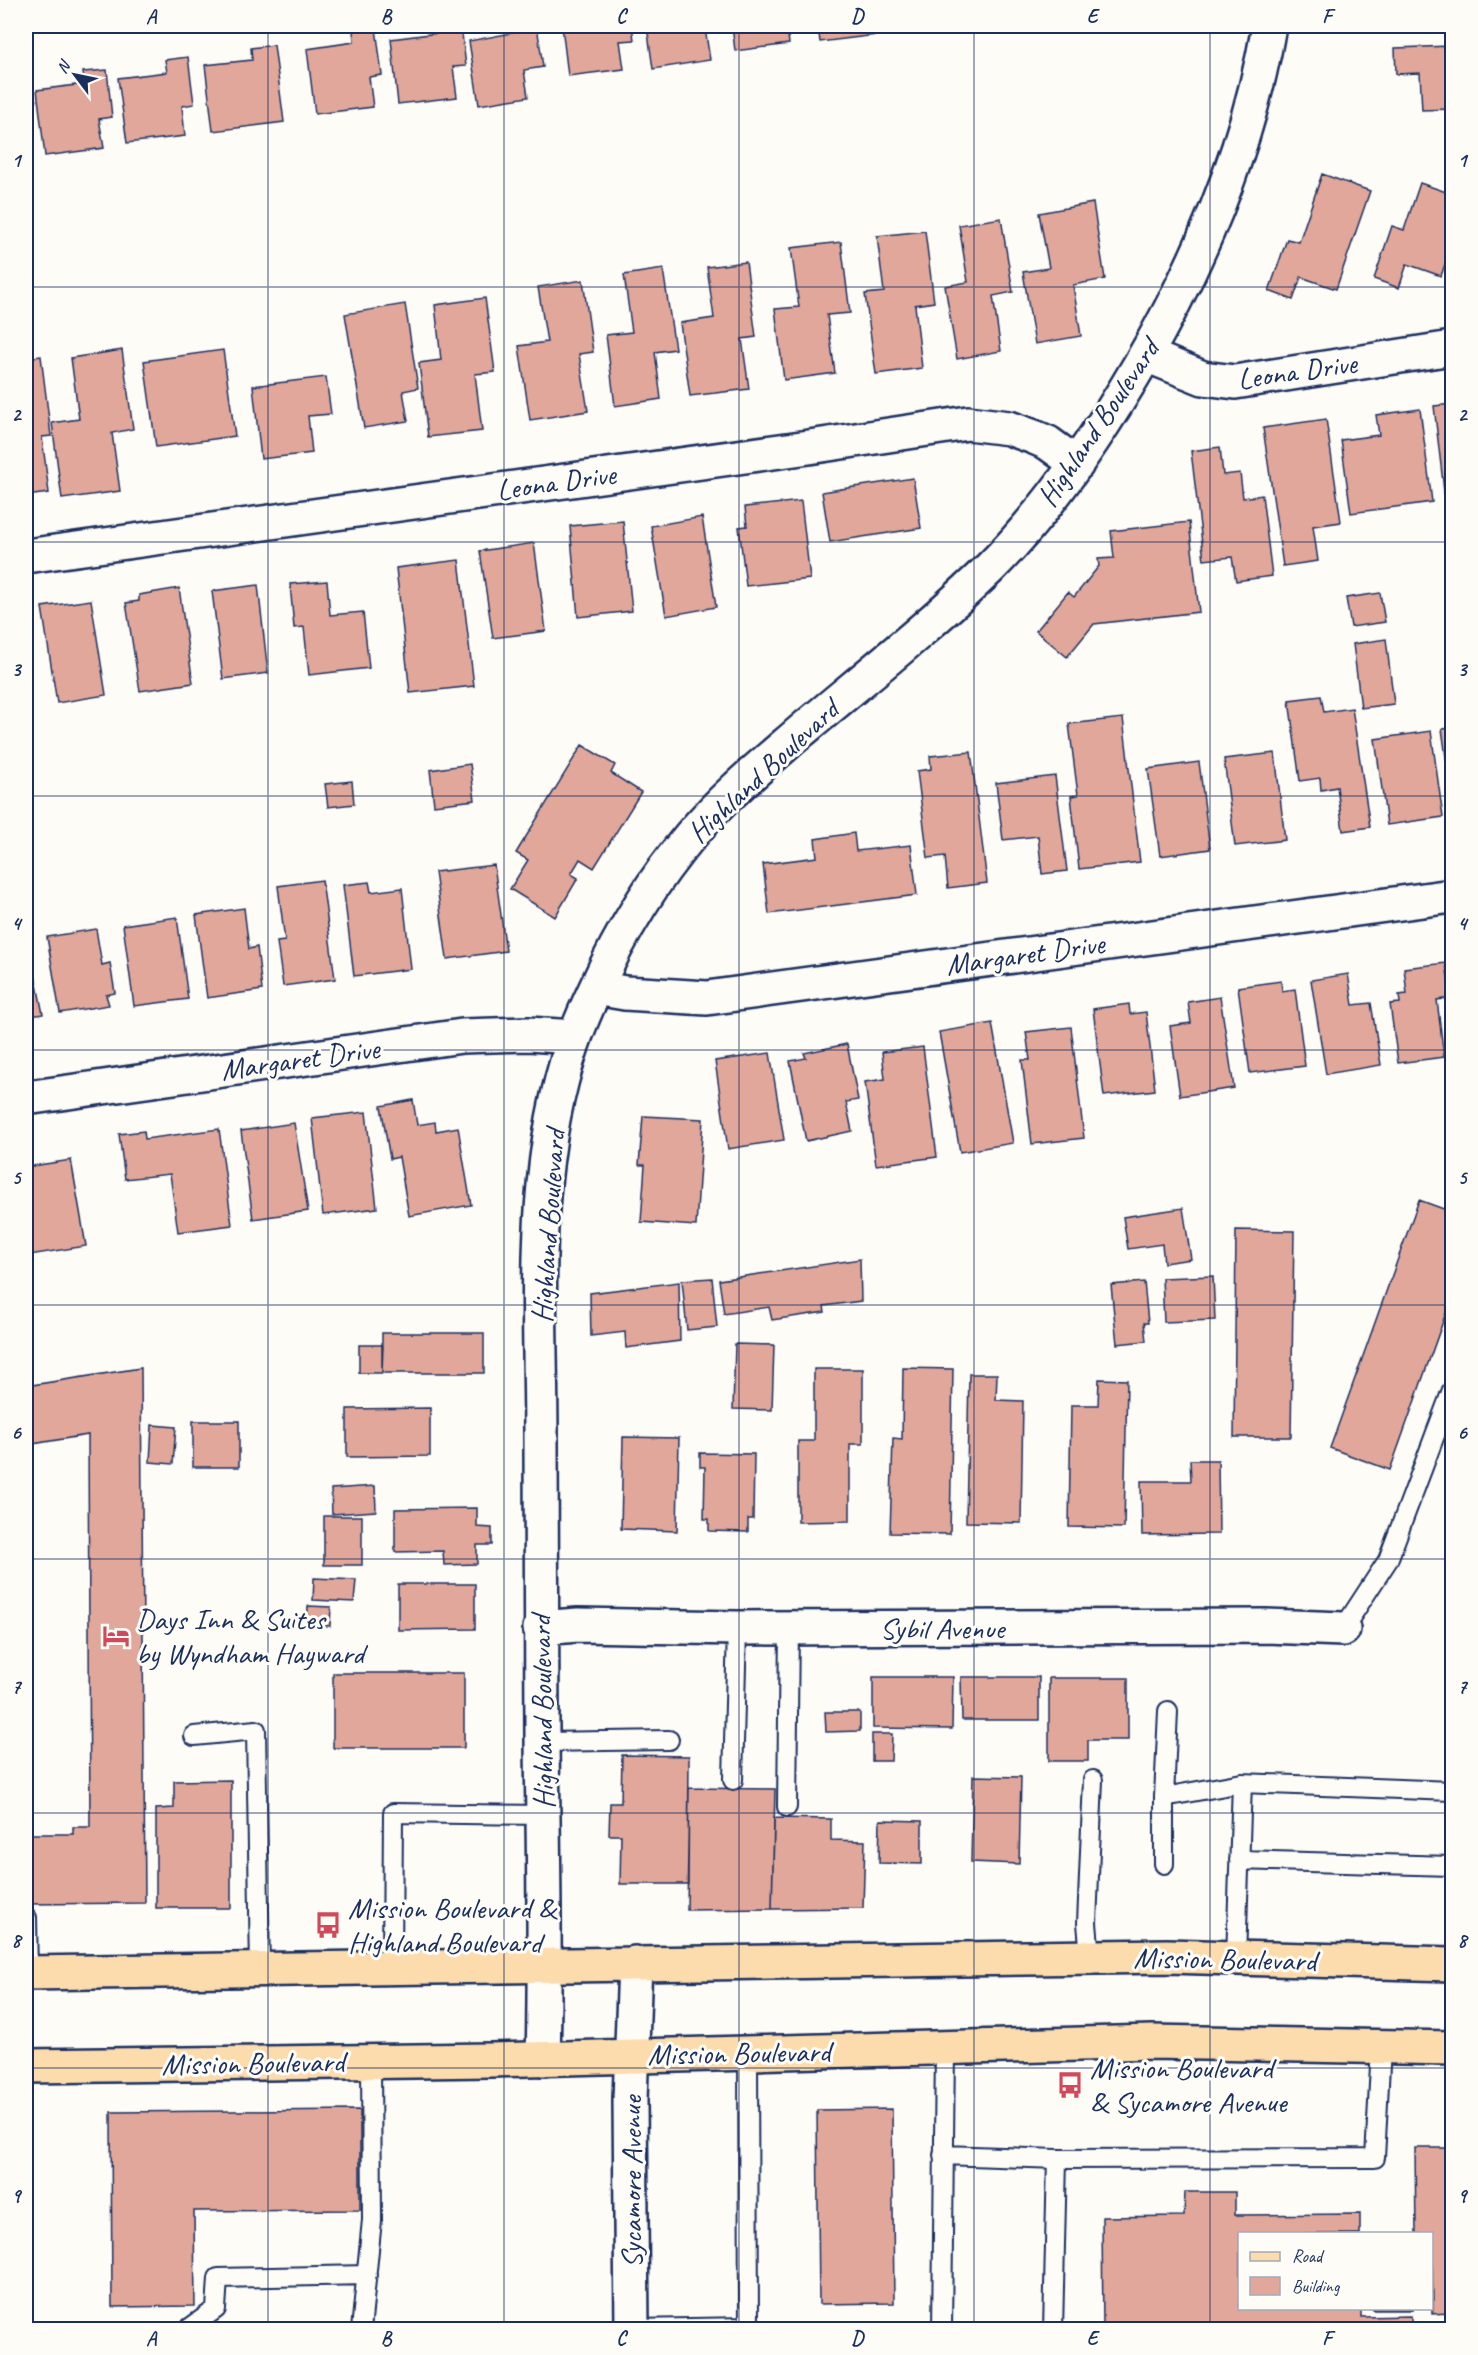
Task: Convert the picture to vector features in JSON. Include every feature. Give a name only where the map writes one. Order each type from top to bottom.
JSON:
[{"type":"main road","name":"Mission Boulevard","points":[[27,1973],[1167,1956],[1452,1964]]},
{"type":"main road","name":"Mission Boulevard","points":[[26,2066],[543,2059],[1152,2042],[1452,2048]]},
{"type":"street","name":"Highland Boulevard","points":[[543,2059],[546,1965],[540,1628],[541,1246],[546,1162],[556,1107],[575,1037],[596,988],[650,890],[695,830],[753,772],[993,565],[1077,464],[1146,355],[1191,272],[1221,201],[1247,124],[1269,26]]},
{"type":"street","name":"Leona Drive","points":[[1146,355],[1203,378],[1235,382],[1452,348]]},
{"type":"street","name":"Leona Drive","points":[[26,556],[968,423],[1009,428],[1026,434],[1048,443],[1077,464]]},
{"type":"street","name":"Margaret Drive","points":[[596,988],[625,993],[706,998],[1452,896]]},
{"type":"street","name":"Margaret Drive","points":[[26,1098],[462,1036],[528,1034],[575,1037]]},
{"type":"street","name":"Sybil Avenue","points":[[540,1628],[578,1625],[737,1628],[1266,1626],[1343,1629]]},
{"type":"street","name":"Sycamore Avenue","points":[[632,2329],[630,2055],[635,1963]]},
{"type":"lane","points":[[1343,1629],[1388,1560],[1452,1390]]},
{"type":"lane","points":[[733,1780],[737,1628]]},
{"type":"lane","points":[[787,1807],[789,1628]]},
{"type":"lane","points":[[1164,1864],[1168,1710]]},
{"type":"lane","points":[[194,1736],[256,1730],[260,1969]]},
{"type":"lane","points":[[542,1742],[669,1740]]},
{"type":"lane","points":[[1090,1957],[1087,1923],[1093,1780]]},
{"type":"lane","points":[[1164,1797],[1242,1783],[1452,1791]]},
{"type":"lane","points":[[1236,1958],[1242,1783]]},
{"type":"lane","points":[[392,1967],[393,1813],[543,1815]]},
{"type":"lane","points":[[1239,1860],[1452,1866]]},
{"type":"lane","points":[[27,1918],[27,1973]]},
{"type":"lane","points":[[943,2155],[1056,2159],[1375,2158],[1381,2047]]},
{"type":"lane","points":[[942,2330],[945,2048]]},
{"type":"lane","points":[[632,2329],[749,2327],[748,2054]]},
{"type":"lane","points":[[361,2330],[372,2220],[371,2062]]},
{"type":"lane","points":[[1053,2330],[1056,2159]]},
{"type":"lane","points":[[187,2330],[216,2309],[218,2278],[367,2275]]},
{"type":"building","points":[[437,26],[461,26],[466,66],[453,67],[457,97],[398,104],[391,39],[438,33]]},
{"type":"building","points":[[511,26],[537,26],[543,67],[524,70],[528,97],[479,105],[469,41],[512,33]]},
{"type":"building","points":[[562,26],[632,26],[634,40],[620,41],[624,69],[568,76]]},
{"type":"building","points":[[647,26],[716,26],[705,28],[710,60],[653,69]]},
{"type":"building","points":[[732,26],[787,26],[789,44],[735,51]]},
{"type":"building","points":[[818,26],[875,26],[876,35],[820,42]]},
{"type":"building","points":[[892,26],[940,26],[893,32]]},
{"type":"building","points":[[1435,26],[1452,26],[1436,30]]},
{"type":"building","points":[[376,28],[382,75],[369,77],[373,107],[315,114],[307,49],[354,42],[353,30]]},
{"type":"building","points":[[1451,39],[1452,109],[1422,110],[1420,73],[1396,74],[1395,48],[1451,46]]},
{"type":"building","points":[[274,45],[284,122],[213,131],[205,65],[252,60],[251,48]]},
{"type":"building","points":[[188,57],[194,104],[182,106],[185,136],[127,143],[118,78],[167,72],[165,60]]},
{"type":"building","points":[[107,70],[112,117],[99,119],[104,148],[45,156],[37,90],[84,84],[83,72]]},
{"type":"building","points":[[1322,174],[1370,191],[1336,289],[1301,277],[1293,300],[1269,291],[1287,239],[1299,242]]},
{"type":"building","points":[[1420,183],[1452,194],[1452,244],[1441,276],[1407,264],[1399,288],[1374,279],[1392,226],[1404,230]]},
{"type":"building","points":[[1093,203],[1105,279],[1073,285],[1081,336],[1035,344],[1023,272],[1049,268],[1039,213]]},
{"type":"building","points":[[1001,218],[1013,292],[993,296],[1001,351],[957,359],[945,286],[968,282],[959,225]]},
{"type":"building","points":[[925,231],[934,302],[915,305],[922,368],[876,374],[865,294],[884,292],[877,236]]},
{"type":"building","points":[[841,242],[850,313],[827,315],[835,373],[784,380],[775,309],[799,307],[791,248]]},
{"type":"building","points":[[746,262],[756,337],[742,339],[749,389],[690,396],[680,323],[714,318],[707,267]]},
{"type":"building","points":[[663,269],[675,349],[655,352],[661,399],[615,406],[606,335],[632,332],[624,275]]},
{"type":"building","points":[[583,280],[593,352],[579,354],[588,411],[530,420],[519,346],[547,342],[538,287]]},
{"type":"building","points":[[485,298],[495,372],[475,374],[482,431],[428,437],[419,363],[441,360],[435,305]]},
{"type":"building","points":[[405,304],[418,388],[403,391],[408,421],[364,428],[345,314]]},
{"type":"building","points":[[122,350],[133,429],[112,433],[120,491],[62,499],[52,423],[79,419],[71,358]]},
{"type":"building","points":[[223,350],[235,436],[156,447],[144,361]]},
{"type":"building","points":[[41,356],[51,436],[42,437],[49,493],[26,496],[26,358]]},
{"type":"building","points":[[326,377],[331,414],[308,416],[312,453],[261,459],[253,386]]},
{"type":"building","points":[[1452,404],[1452,517],[1447,517],[1434,406]]},
{"type":"building","points":[[1420,409],[1432,502],[1351,513],[1341,440],[1379,435],[1376,415]]},
{"type":"building","points":[[1326,419],[1341,522],[1313,526],[1318,561],[1283,566],[1263,428]]},
{"type":"building","points":[[1220,447],[1223,475],[1240,473],[1243,498],[1262,495],[1272,576],[1236,581],[1232,557],[1204,560],[1191,451]]},
{"type":"building","points":[[913,478],[921,528],[830,542],[822,492]]},
{"type":"building","points":[[801,501],[810,579],[746,586],[739,527],[747,526],[745,507]]},
{"type":"building","points":[[702,517],[716,607],[666,616],[651,526]]},
{"type":"building","points":[[623,521],[632,611],[578,617],[570,526]]},
{"type":"building","points":[[1189,522],[1199,612],[1094,624],[1067,657],[1036,631],[1068,592],[1074,597],[1099,566],[1098,559],[1114,558],[1111,531]]},
{"type":"building","points":[[534,543],[546,631],[493,638],[480,551]]},
{"type":"building","points":[[459,560],[474,686],[410,693],[396,568]]},
{"type":"building","points":[[327,581],[330,615],[363,612],[369,668],[309,675],[304,627],[294,628],[290,584]]},
{"type":"building","points":[[258,585],[268,673],[223,679],[212,591]]},
{"type":"building","points":[[179,588],[193,683],[140,691],[126,603],[139,601],[139,595]]},
{"type":"building","points":[[1380,593],[1385,622],[1351,627],[1346,598]]},
{"type":"building","points":[[91,600],[106,695],[57,703],[42,607]]},
{"type":"building","points":[[1386,639],[1394,704],[1361,708],[1353,644]]},
{"type":"building","points":[[26,674],[29,701],[26,702]]},
{"type":"building","points":[[1321,696],[1324,712],[1352,708],[1370,827],[1343,831],[1337,787],[1321,790],[1320,778],[1300,781],[1289,700]]},
{"type":"building","points":[[1123,718],[1140,862],[1079,869],[1071,796],[1078,795],[1069,724]]},
{"type":"building","points":[[1452,728],[1452,800],[1442,729]]},
{"type":"building","points":[[1431,731],[1443,817],[1387,825],[1375,739]]},
{"type":"building","points":[[582,745],[615,765],[611,773],[641,792],[594,868],[580,859],[571,874],[578,878],[555,917],[510,889],[528,860],[516,853]]},
{"type":"building","points":[[971,752],[987,883],[948,888],[945,856],[928,858],[917,771],[931,769],[930,756]]},
{"type":"building","points":[[1275,753],[1285,840],[1235,846],[1224,759]]},
{"type":"building","points":[[1199,762],[1210,849],[1160,856],[1148,769]]},
{"type":"building","points":[[470,764],[475,800],[434,805],[430,770]]},
{"type":"building","points":[[1055,776],[1067,871],[1042,874],[1038,836],[1003,840],[996,783]]},
{"type":"building","points":[[352,781],[354,804],[328,807],[325,784]]},
{"type":"building","points":[[854,833],[856,851],[911,845],[917,895],[769,914],[763,864],[817,857],[815,839]]},
{"type":"building","points":[[494,865],[506,951],[447,959],[435,872]]},
{"type":"building","points":[[322,880],[335,979],[283,986],[277,942],[285,941],[278,886]]},
{"type":"building","points":[[369,882],[371,892],[402,888],[411,969],[354,976],[343,885]]},
{"type":"building","points":[[244,908],[249,949],[257,947],[262,990],[207,998],[196,915]]},
{"type":"building","points":[[177,917],[188,999],[134,1006],[123,925]]},
{"type":"building","points":[[96,929],[102,965],[110,963],[115,993],[106,995],[109,1005],[60,1013],[47,937]]},
{"type":"building","points":[[1446,963],[1451,998],[1437,1000],[1444,1057],[1398,1063],[1390,1004],[1400,1003],[1399,995],[1407,994],[1404,968]]},
{"type":"building","points":[[26,970],[27,977],[35,975],[43,1014],[26,1017]]},
{"type":"building","points":[[1348,974],[1353,1005],[1371,1003],[1381,1065],[1326,1074],[1311,980]]},
{"type":"building","points":[[1281,981],[1282,991],[1295,989],[1305,1066],[1250,1073],[1238,987]]},
{"type":"building","points":[[1220,997],[1234,1088],[1180,1096],[1170,1026],[1191,1023],[1188,1002]]},
{"type":"building","points":[[1129,1004],[1130,1014],[1146,1012],[1155,1090],[1104,1096],[1093,1009]]},
{"type":"building","points":[[992,1023],[1013,1143],[960,1152],[939,1032]]},
{"type":"building","points":[[1071,1027],[1084,1138],[1032,1144],[1022,1060],[1030,1060],[1026,1032]]},
{"type":"building","points":[[847,1044],[858,1100],[846,1102],[852,1131],[806,1141],[790,1061],[806,1058],[804,1053]]},
{"type":"building","points":[[923,1047],[937,1157],[876,1165],[865,1082],[885,1079],[882,1052]]},
{"type":"building","points":[[770,1053],[784,1140],[728,1149],[715,1061]]},
{"type":"building","points":[[413,1100],[417,1125],[435,1122],[436,1131],[458,1127],[471,1205],[409,1216],[399,1157],[390,1159],[381,1106]]},
{"type":"building","points":[[366,1112],[377,1208],[323,1215],[312,1118]]},
{"type":"building","points":[[643,1116],[703,1119],[696,1226],[641,1222],[645,1165],[639,1165]]},
{"type":"building","points":[[294,1123],[308,1211],[253,1219],[241,1131]]},
{"type":"building","points":[[219,1129],[232,1225],[178,1232],[170,1174],[125,1179],[119,1134],[144,1131],[145,1139]]},
{"type":"building","points":[[71,1160],[86,1246],[30,1255],[26,1229],[26,1167]]},
{"type":"building","points":[[1419,1200],[1452,1212],[1452,1296],[1390,1470],[1330,1448]]},
{"type":"building","points":[[1183,1208],[1191,1259],[1164,1263],[1162,1244],[1128,1249],[1123,1217]]},
{"type":"building","points":[[1236,1230],[1294,1231],[1291,1437],[1234,1437]]},
{"type":"building","points":[[860,1259],[861,1301],[824,1306],[825,1312],[772,1320],[769,1307],[724,1314],[719,1280]]},
{"type":"building","points":[[1213,1276],[1215,1320],[1164,1322],[1162,1278]]},
{"type":"building","points":[[712,1278],[717,1327],[687,1330],[682,1280]]},
{"type":"building","points":[[679,1282],[680,1341],[626,1348],[625,1332],[591,1336],[590,1293]]},
{"type":"building","points":[[1144,1282],[1148,1323],[1144,1323],[1146,1341],[1117,1344],[1111,1285]]},
{"type":"building","points":[[382,1333],[484,1333],[484,1373],[382,1373]]},
{"type":"building","points":[[735,1344],[774,1345],[772,1410],[733,1409]]},
{"type":"building","points":[[359,1345],[383,1345],[382,1373],[359,1373]]},
{"type":"building","name":"Days Inn & Suites by Wyndham Hayward","points":[[141,1368],[145,1903],[26,1904],[26,1834],[73,1834],[73,1827],[90,1827],[88,1435],[26,1445],[26,1386]]},
{"type":"building","points":[[903,1368],[953,1369],[950,1534],[890,1533],[893,1438],[902,1439]]},
{"type":"building","points":[[814,1369],[863,1369],[863,1444],[850,1444],[850,1521],[798,1522],[798,1441],[814,1441]]},
{"type":"building","points":[[969,1374],[997,1374],[996,1400],[1023,1401],[1021,1523],[966,1522]]},
{"type":"building","points":[[1099,1379],[1127,1380],[1124,1528],[1069,1527],[1071,1405],[1098,1405]]},
{"type":"building","points":[[430,1408],[430,1456],[347,1457],[347,1409]]},
{"type":"building","points":[[193,1421],[239,1421],[239,1467],[193,1467]]},
{"type":"building","points":[[152,1425],[176,1427],[173,1464],[150,1462]]},
{"type":"building","points":[[623,1437],[679,1438],[677,1531],[621,1529]]},
{"type":"building","points":[[700,1453],[754,1454],[753,1519],[748,1519],[748,1532],[709,1531],[709,1519],[704,1519],[705,1467],[700,1467]]},
{"type":"building","points":[[1190,1460],[1218,1460],[1219,1534],[1142,1535],[1141,1481],[1191,1481]]},
{"type":"building","points":[[375,1486],[376,1511],[332,1514],[331,1489]]},
{"type":"building","points":[[477,1508],[477,1527],[492,1528],[492,1545],[477,1545],[477,1564],[444,1565],[443,1551],[395,1552],[395,1509]]},
{"type":"building","points":[[324,1516],[362,1516],[362,1565],[324,1565]]},
{"type":"building","points":[[314,1578],[356,1580],[354,1602],[313,1600]]},
{"type":"building","points":[[398,1584],[475,1584],[475,1629],[398,1630]]},
{"type":"building","points":[[308,1606],[331,1607],[330,1626],[307,1625]]},
{"type":"building","points":[[333,1673],[464,1673],[464,1748],[333,1748]]},
{"type":"building","points":[[873,1677],[953,1677],[952,1729],[873,1728]]},
{"type":"building","points":[[961,1677],[1039,1677],[1039,1720],[962,1720]]},
{"type":"building","points":[[1049,1678],[1128,1678],[1128,1740],[1088,1740],[1088,1761],[1049,1761]]},
{"type":"building","points":[[825,1712],[860,1712],[860,1731],[826,1732]]},
{"type":"building","points":[[872,1734],[892,1734],[891,1761],[872,1761]]},
{"type":"building","points":[[622,1755],[689,1756],[688,1884],[620,1884],[621,1835],[609,1835],[610,1803],[621,1803]]},
{"type":"building","points":[[973,1776],[1021,1777],[1019,1864],[971,1862]]},
{"type":"building","points":[[231,1780],[231,1908],[156,1908],[156,1809],[174,1808],[174,1781]]},
{"type":"building","points":[[689,1788],[775,1789],[772,1909],[687,1910]]},
{"type":"building","points":[[774,1818],[831,1819],[831,1840],[865,1841],[863,1908],[772,1909]]},
{"type":"building","points":[[880,1820],[922,1821],[922,1864],[879,1863]]},
{"type":"building","points":[[892,2109],[894,2303],[819,2304],[817,2110]]},
{"type":"building","points":[[360,2110],[360,2210],[194,2211],[195,2306],[112,2307],[111,2112]]},
{"type":"building","points":[[1415,2148],[1447,2148],[1448,2217],[1452,2216],[1451,2313],[1433,2314],[1433,2232],[1416,2232]]},
{"type":"building","points":[[1185,2192],[1235,2192],[1235,2215],[1360,2214],[1360,2232],[1238,2232],[1238,2310],[1361,2310],[1361,2317],[1411,2316],[1411,2330],[1103,2330],[1102,2217],[1184,2216]]},
{"type":"place","name":"Days Inn & Suites by Wyndham Hayward","points":[[116,1636]]},
{"type":"place","name":"Mission Boulevard & Highland Boulevard","points":[[328,1925]]},
{"type":"place","name":"Mission Boulevard & Sycamore Avenue","points":[[1070,2085]]}]
